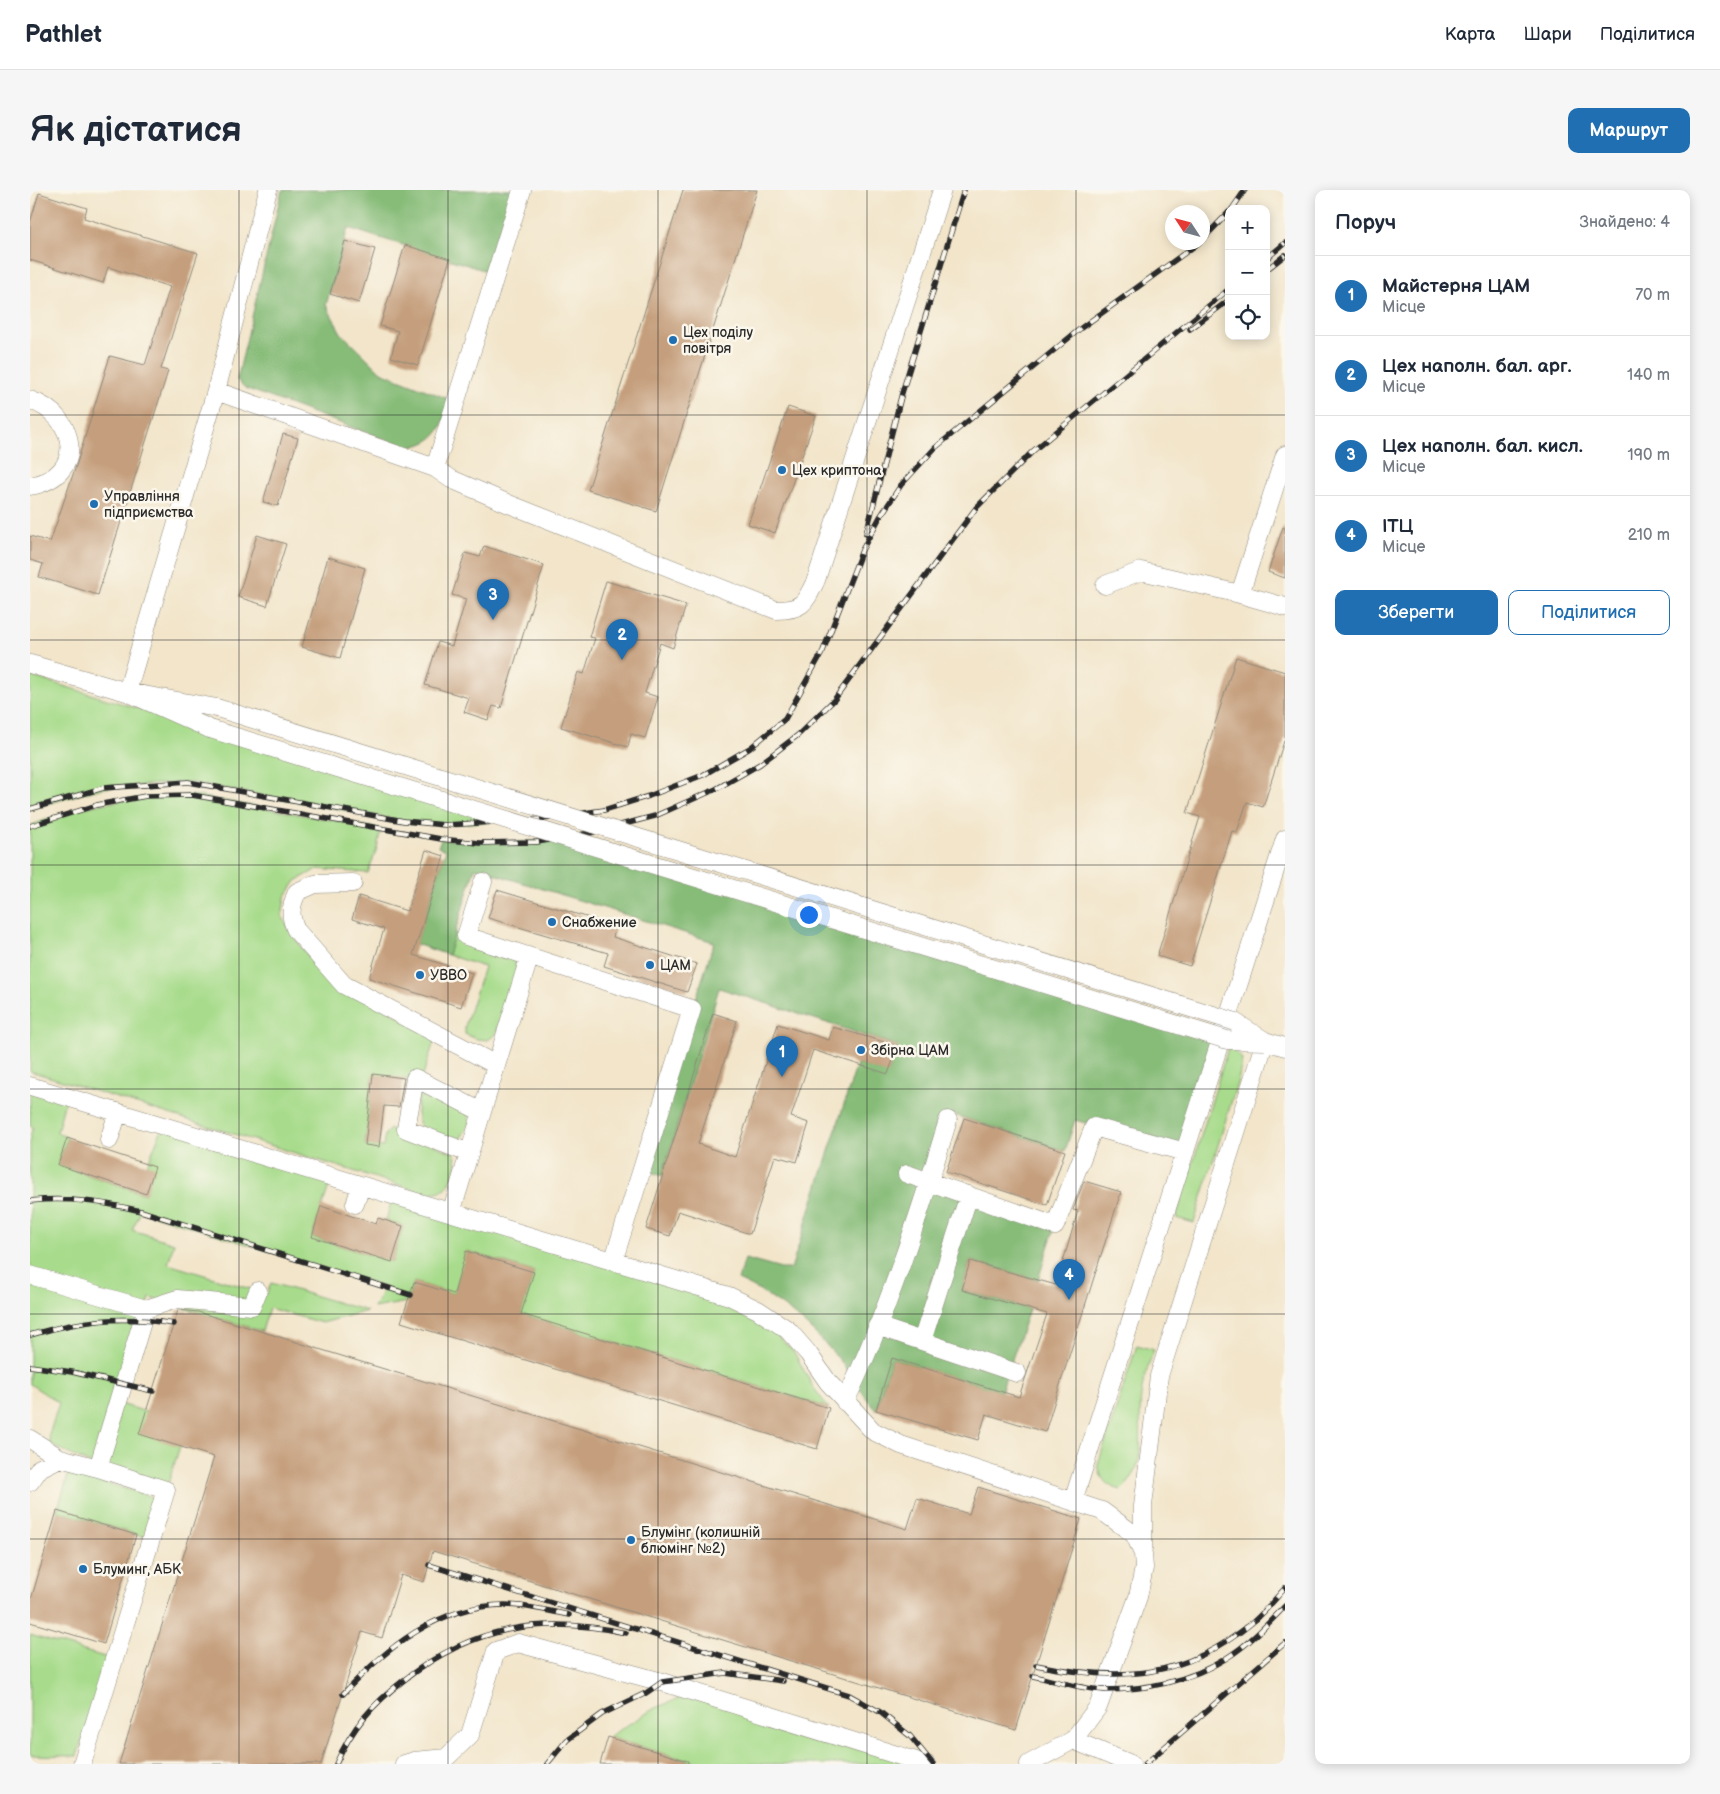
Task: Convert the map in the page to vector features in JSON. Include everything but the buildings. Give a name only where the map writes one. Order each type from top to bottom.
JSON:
[{"type":"street","points":[[127,692],[216,392],[268,190]]},
{"type":"street","points":[[435,468],[522,190]]},
{"type":"street","points":[[216,392],[435,468],[451,479],[509,504],[776,610],[793,610],[806,600],[816,580],[942,190]]},
{"type":"street","points":[[30,400],[39,403],[58,418],[68,435],[71,453],[62,470],[43,484],[30,486]]},
{"type":"street","points":[[1240,594],[1285,455]]},
{"type":"street","points":[[1105,585],[1141,571],[1240,594],[1285,607]]},
{"type":"street","points":[[30,664],[127,692],[217,708],[1233,1021],[1264,1041],[1285,1048]]},
{"type":"street","points":[[127,692],[210,729],[1227,1040],[1264,1041]]},
{"type":"street","points":[[1074,1501],[1136,1326],[1159,1253],[1185,1152],[1285,839]]},
{"type":"street","points":[[483,882],[466,936],[528,958],[692,1009],[613,1262]]},
{"type":"street","points":[[353,883],[315,884],[297,892],[291,910],[296,930],[344,985],[496,1065]]},
{"type":"street","points":[[451,1213],[528,958]]},
{"type":"street","points":[[1029,1764],[1073,1740],[1098,1707],[1138,1597],[1144,1568],[1143,1506],[1160,1376],[1264,1041]]},
{"type":"street","points":[[469,1152],[406,1129],[415,1078],[482,1112]]},
{"type":"street","points":[[30,1086],[729,1296],[758,1310],[788,1330],[845,1402],[873,1431],[901,1445],[1102,1511],[1135,1535],[1143,1554]]},
{"type":"street","points":[[109,1140],[118,1112]]},
{"type":"street","points":[[845,1402],[877,1326],[929,1182],[948,1120]]},
{"type":"street","points":[[907,1174],[1055,1226],[1094,1127],[1185,1152]]},
{"type":"street","points":[[355,1204],[361,1186]]},
{"type":"street","points":[[922,1341],[969,1195]]},
{"type":"street","points":[[30,1275],[146,1309],[177,1299],[252,1306],[258,1291]]},
{"type":"street","points":[[98,1468],[146,1309]]},
{"type":"street","points":[[877,1326],[1017,1373]]},
{"type":"street","points":[[30,1439],[60,1458],[166,1490],[82,1764]]},
{"type":"street","points":[[30,1482],[40,1468],[60,1458]]},
{"type":"street","points":[[404,1764],[414,1761],[446,1758],[470,1735],[496,1650],[518,1643],[662,1682],[917,1763]]},
{"type":"street","points":[[1073,1740],[1132,1764]]},
{"type":"green space","points":[[282,190],[515,190],[490,272],[348,228],[326,305],[341,333],[381,372],[451,400],[438,432],[427,441],[408,448],[245,388],[237,380]]},
{"type":"green space","points":[[30,676],[510,820],[445,825],[404,821],[188,782],[103,788],[30,809]]},
{"type":"green space","points":[[192,795],[381,829],[377,848],[368,873],[317,869],[296,881],[285,897],[282,916],[294,937],[313,962],[435,1039],[421,1081],[373,1075],[365,1145],[383,1147],[385,1134],[390,1129],[454,1153],[455,1170],[450,1182],[444,1189],[435,1192],[418,1191],[30,1071],[30,826],[49,818],[89,807],[131,799]]},
{"type":"green space","points":[[563,837],[1221,1038],[1185,1152],[1075,1120],[1065,1151],[952,1114],[929,1183],[1055,1226],[1038,1280],[970,1261],[962,1290],[1029,1309],[1001,1392],[892,1358],[876,1410],[842,1363],[808,1326],[767,1295],[738,1280],[745,1259],[781,1269],[791,1269],[857,1064],[888,1073],[898,1046],[719,988],[662,1176],[642,1169],[714,942],[475,868],[448,955],[416,944],[446,850],[438,847],[441,839],[502,843]]},
{"type":"green space","points":[[454,933],[511,958],[515,962],[517,971],[496,1034],[488,1040],[477,1039],[465,1034],[465,1026],[484,967],[448,955]]},
{"type":"green space","points":[[1228,1048],[1234,1050],[1242,1059],[1239,1077],[1194,1223],[1176,1218]]},
{"type":"green space","points":[[30,1086],[66,1097],[57,1132],[67,1138],[58,1165],[145,1194],[147,1165],[163,1126],[332,1177],[312,1237],[392,1262],[403,1226],[386,1221],[393,1195],[750,1310],[794,1352],[813,1387],[829,1408],[521,1314],[534,1272],[467,1251],[454,1294],[414,1282],[407,1302],[374,1308],[384,1287],[141,1211],[132,1230],[174,1243],[168,1264],[267,1294],[271,1283],[367,1311],[322,1323],[269,1308],[262,1331],[150,1298],[118,1403],[146,1412],[180,1446],[166,1490],[98,1468],[51,1445],[49,1435],[59,1403],[30,1384],[30,1137],[33,1127],[30,1126]]},
{"type":"green space","points":[[429,1094],[467,1111],[470,1124],[460,1139],[421,1130],[417,1114],[418,1098]]},
{"type":"green space","points":[[1137,1345],[1154,1350],[1141,1395],[1139,1458],[1136,1470],[1121,1490],[1111,1486],[1102,1478],[1098,1464]]},
{"type":"green space","points":[[69,1472],[156,1498],[144,1537],[57,1511]]},
{"type":"green space","points":[[30,1635],[108,1658],[77,1756],[30,1755]]},
{"type":"green space","points":[[693,1693],[926,1764],[699,1764],[608,1737],[655,1708]]},
{"type":"railway","points":[[866,534],[902,393],[964,190]]},
{"type":"railway","points":[[1235,205],[1245,190]]},
{"type":"railway","points":[[1210,232],[1225,216]]},
{"type":"railway","points":[[1270,256],[1285,243]]},
{"type":"railway","points":[[30,809],[103,788],[188,782],[404,821],[445,825],[543,819],[604,810],[649,796],[703,775],[750,748],[785,719],[823,651],[862,550],[880,517],[901,485],[935,448],[1081,328],[1189,250]]},
{"type":"railway","points":[[1270,267],[1285,255]]},
{"type":"railway","points":[[30,826],[97,805],[146,796],[192,795],[441,839],[479,843],[537,842],[590,833],[655,816],[716,789],[760,764],[798,735],[834,700],[976,508],[1033,451],[1225,292]]},
{"type":"railway","points":[[1190,329],[1225,303]]},
{"type":"railway","points":[[30,1201],[86,1201],[141,1211],[411,1295]]},
{"type":"railway","points":[[30,1335],[101,1320],[136,1320],[174,1324]]},
{"type":"railway","points":[[30,1366],[72,1372],[153,1391]]},
{"type":"railway","points":[[429,1565],[849,1695],[880,1712],[910,1736],[933,1764]]},
{"type":"railway","points":[[1036,1665],[1096,1673],[1124,1674],[1177,1665],[1202,1655],[1228,1641],[1266,1610],[1285,1588]]},
{"type":"railway","points":[[343,1694],[395,1646],[415,1632],[457,1612],[481,1607],[513,1605],[569,1615]]},
{"type":"railway","points":[[1033,1676],[1104,1690],[1120,1690],[1167,1683],[1197,1673],[1225,1659],[1257,1634],[1285,1606]]},
{"type":"railway","points":[[336,1764],[356,1727],[373,1707],[404,1680],[456,1647],[482,1637],[509,1630],[537,1626],[565,1625],[626,1633]]},
{"type":"railway","points":[[1145,1764],[1285,1643]]},
{"type":"railway","points":[[547,1764],[567,1740],[602,1714],[646,1693],[662,1682],[725,1673],[783,1681]]},
{"type":"place","name":"Цех поділу повітря","points":[[673,340]]},
{"type":"place","name":"Цех криптона","points":[[782,470]]},
{"type":"place","name":"Управління підприємства","points":[[94,504]]},
{"type":"place","name":"Цех наполн. бал. кисл.","points":[[493,620]]},
{"type":"place","name":"Цех наполн. бал. арг.","points":[[622,660]]},
{"type":"place","name":"Снабжение","points":[[552,922]]},
{"type":"place","name":"ЦАМ","points":[[650,965]]},
{"type":"place","name":"УВВО","points":[[420,975]]},
{"type":"place","name":"Збірна ЦАМ","points":[[861,1050]]},
{"type":"place","name":"Майстерня ЦАМ","points":[[782,1077]]},
{"type":"place","name":"ІТЦ","points":[[1069,1300]]},
{"type":"place","name":"Блумінг (колишній блюмінг №2)","points":[[631,1540]]},
{"type":"place","name":"Блуминг, АБК","points":[[83,1569]]}]
